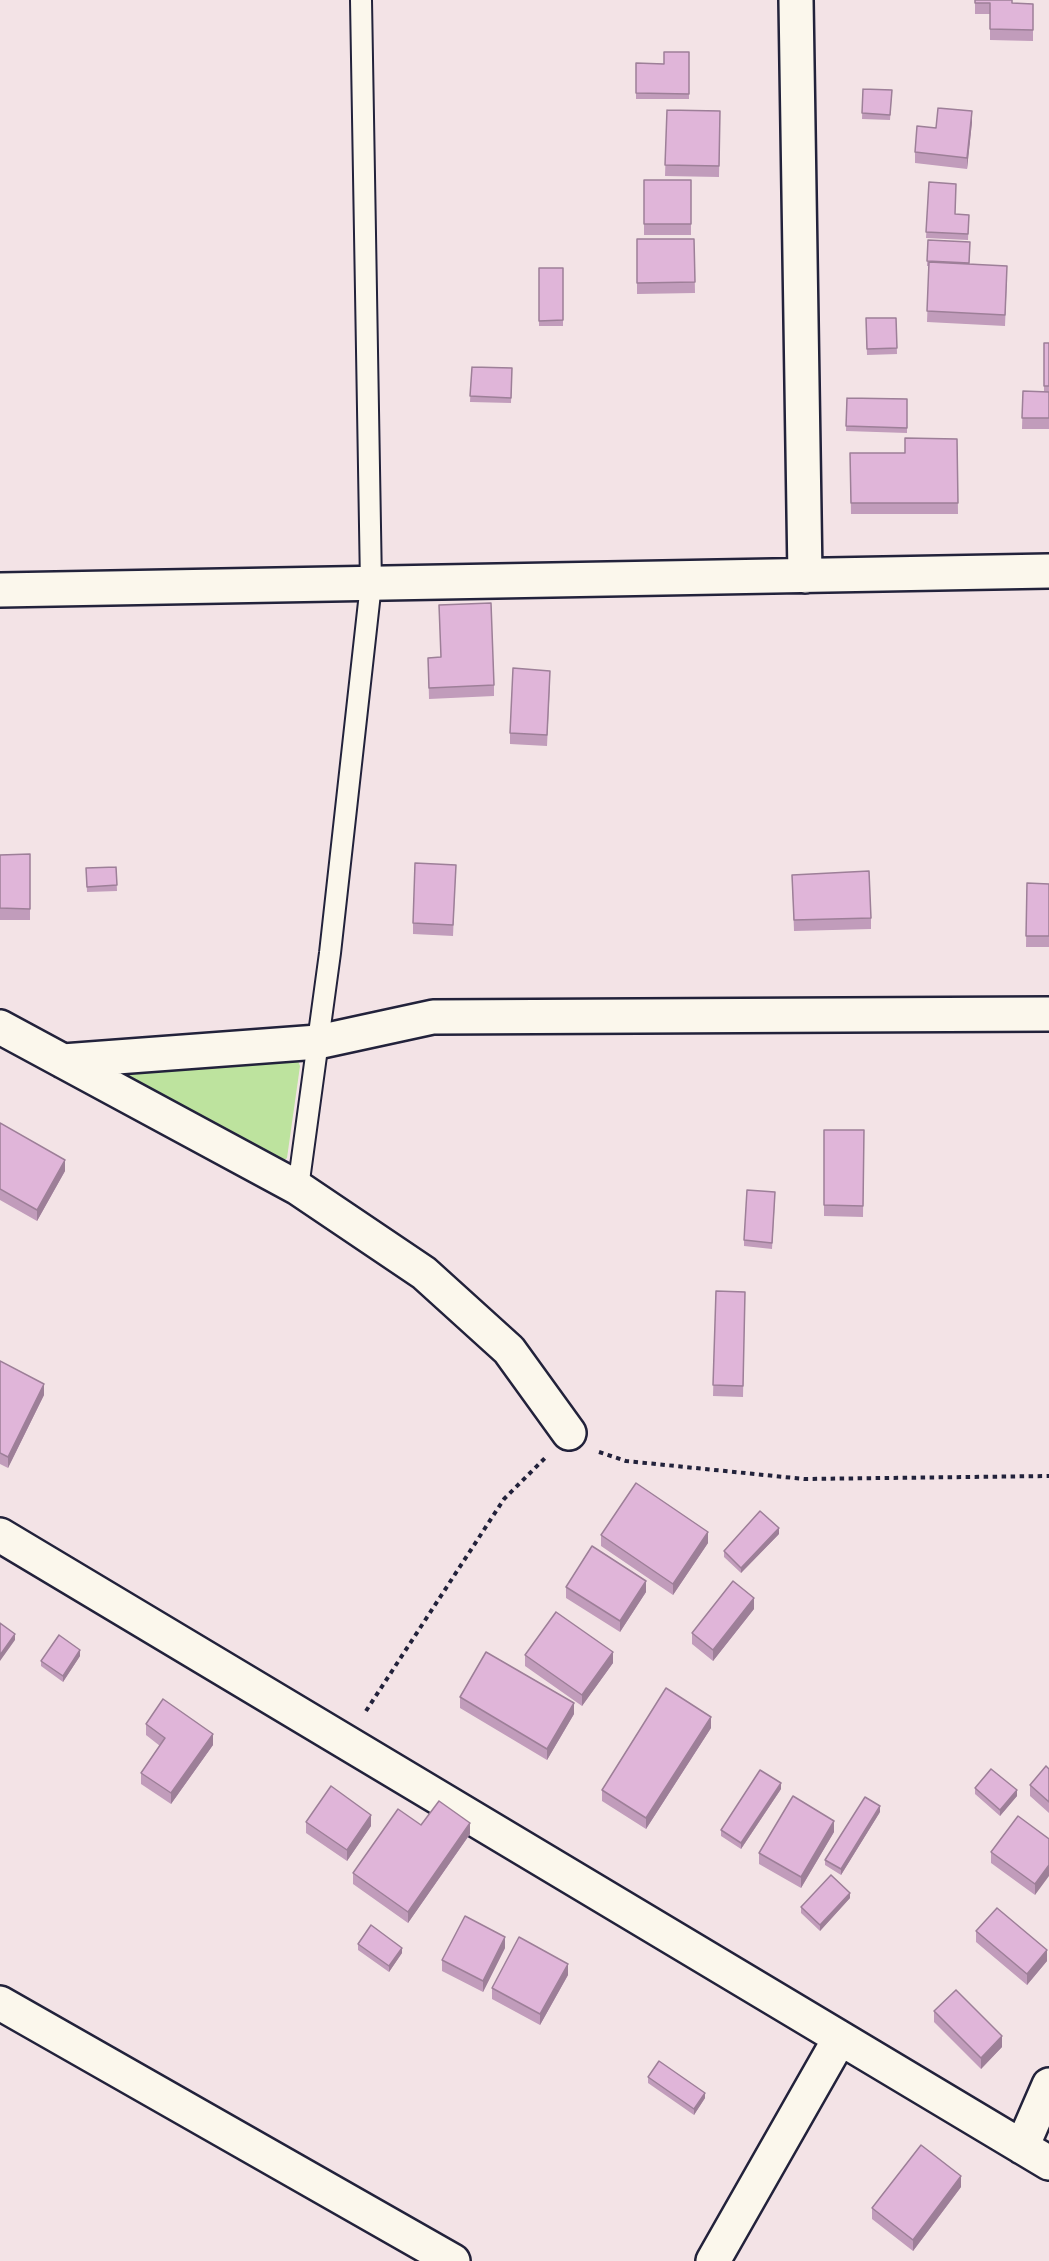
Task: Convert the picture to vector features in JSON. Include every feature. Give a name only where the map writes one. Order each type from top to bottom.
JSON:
[{"type":"street","points":[[796,0],[805,576]]},
{"type":"street","points":[[0,590],[1049,571]]},
{"type":"street","points":[[63,1061],[318,1042],[433,1017],[1049,1014]]},
{"type":"street","points":[[0,1027],[298,1188],[424,1273],[509,1350],[569,1433]]},
{"type":"street","points":[[4,1546],[346,1742],[1049,2163]]},
{"type":"street","points":[[0,2003],[453,2261]]},
{"type":"street","points":[[713,2261],[840,2038]]},
{"type":"street","points":[[1022,2147],[1049,2085]]},
{"type":"lane","points":[[298,1188],[330,953],[371,584],[361,0]]},
{"type":"path","points":[[346,1742],[504,1499],[569,1433],[592,1450],[626,1461],[804,1479],[1049,1476]]},
{"type":"green space","points":[[298,1061],[300,1066],[287,1158],[282,1162],[119,1073]]},
{"type":"building","points":[[975,0],[1012,0],[1012,3],[1033,4],[1033,30],[990,29],[990,3],[975,3]]},
{"type":"building","points":[[664,52],[689,52],[689,94],[636,93],[636,63],[664,64]]},
{"type":"building","points":[[863,89],[892,90],[890,115],[862,113]]},
{"type":"building","points":[[938,108],[972,111],[967,158],[915,152],[917,126],[936,128]]},
{"type":"building","points":[[667,110],[720,111],[719,166],[665,165]]},
{"type":"building","points":[[644,180],[691,180],[691,224],[644,224]]},
{"type":"building","points":[[929,182],[956,184],[955,214],[969,215],[968,234],[926,232]]},
{"type":"building","points":[[637,239],[694,239],[695,282],[637,283]]},
{"type":"building","points":[[928,240],[970,242],[969,263],[927,261]]},
{"type":"building","points":[[929,262],[1007,266],[1005,315],[927,311]]},
{"type":"building","points":[[539,268],[563,268],[563,320],[539,321]]},
{"type":"building","points":[[866,318],[896,318],[897,348],[867,349]]},
{"type":"building","points":[[1044,343],[1049,343],[1049,386],[1044,386]]},
{"type":"building","points":[[472,367],[512,368],[511,398],[470,396]]},
{"type":"building","points":[[1023,391],[1049,392],[1049,418],[1022,418]]},
{"type":"building","points":[[847,398],[907,399],[907,428],[846,426]]},
{"type":"building","points":[[905,438],[957,439],[958,503],[851,503],[850,453],[905,453]]},
{"type":"building","points":[[491,603],[494,685],[429,688],[428,658],[441,657],[439,605]]},
{"type":"building","points":[[513,668],[550,671],[547,735],[510,733]]},
{"type":"building","points":[[30,854],[30,909],[0,908],[0,855]]},
{"type":"building","points":[[415,863],[456,865],[453,925],[413,923]]},
{"type":"building","points":[[116,867],[117,885],[87,887],[86,868]]},
{"type":"building","points":[[869,871],[871,918],[794,920],[792,875]]},
{"type":"building","points":[[1027,883],[1049,884],[1049,936],[1026,936]]},
{"type":"building","points":[[0,1123],[65,1160],[37,1210],[0,1189]]},
{"type":"building","points":[[824,1130],[864,1130],[863,1206],[824,1205]]},
{"type":"building","points":[[747,1190],[775,1192],[772,1243],[744,1240]]},
{"type":"building","points":[[716,1291],[745,1292],[743,1386],[713,1385]]},
{"type":"building","points":[[0,1361],[44,1384],[8,1457],[0,1453]]},
{"type":"building","points":[[636,1483],[708,1532],[673,1584],[601,1535]]},
{"type":"building","points":[[760,1511],[779,1528],[741,1568],[724,1551]]},
{"type":"building","points":[[592,1546],[646,1581],[620,1621],[566,1587]]},
{"type":"building","points":[[733,1581],[754,1598],[713,1650],[692,1633]]},
{"type":"building","points":[[556,1612],[613,1652],[582,1695],[525,1655]]},
{"type":"building","points":[[0,1623],[15,1634],[0,1655]]},
{"type":"building","points":[[59,1635],[80,1650],[63,1676],[41,1661]]},
{"type":"building","points":[[486,1652],[574,1703],[547,1749],[460,1697]]},
{"type":"building","points":[[666,1688],[711,1717],[646,1818],[602,1790]]},
{"type":"building","points":[[163,1699],[213,1734],[171,1793],[141,1773],[165,1738],[146,1724]]},
{"type":"building","points":[[1046,1766],[1049,1769],[1049,1802],[1030,1785]]},
{"type":"building","points":[[991,1769],[1017,1790],[1000,1810],[975,1788]]},
{"type":"building","points":[[760,1770],[781,1783],[741,1843],[721,1830]]},
{"type":"building","points":[[331,1786],[371,1815],[347,1850],[306,1822]]},
{"type":"building","points":[[793,1796],[834,1821],[801,1877],[759,1853]]},
{"type":"building","points":[[865,1797],[880,1806],[841,1869],[825,1860]]},
{"type":"building","points":[[439,1801],[470,1823],[408,1912],[353,1873],[398,1809],[421,1825]]},
{"type":"building","points":[[1018,1816],[1049,1839],[1049,1865],[1035,1884],[991,1852]]},
{"type":"building","points":[[831,1875],[850,1893],[820,1925],[801,1907]]},
{"type":"building","points":[[997,1908],[1047,1950],[1027,1974],[976,1931]]},
{"type":"building","points":[[465,1916],[505,1937],[483,1981],[442,1960]]},
{"type":"building","points":[[371,1925],[402,1948],[389,1966],[358,1944]]},
{"type":"building","points":[[519,1937],[568,1964],[540,2014],[492,1988]]},
{"type":"building","points":[[956,1990],[1002,2036],[981,2058],[934,2011]]},
{"type":"building","points":[[659,2061],[705,2093],[694,2109],[648,2077]]},
{"type":"building","points":[[921,2145],[961,2176],[913,2240],[872,2208]]}]
